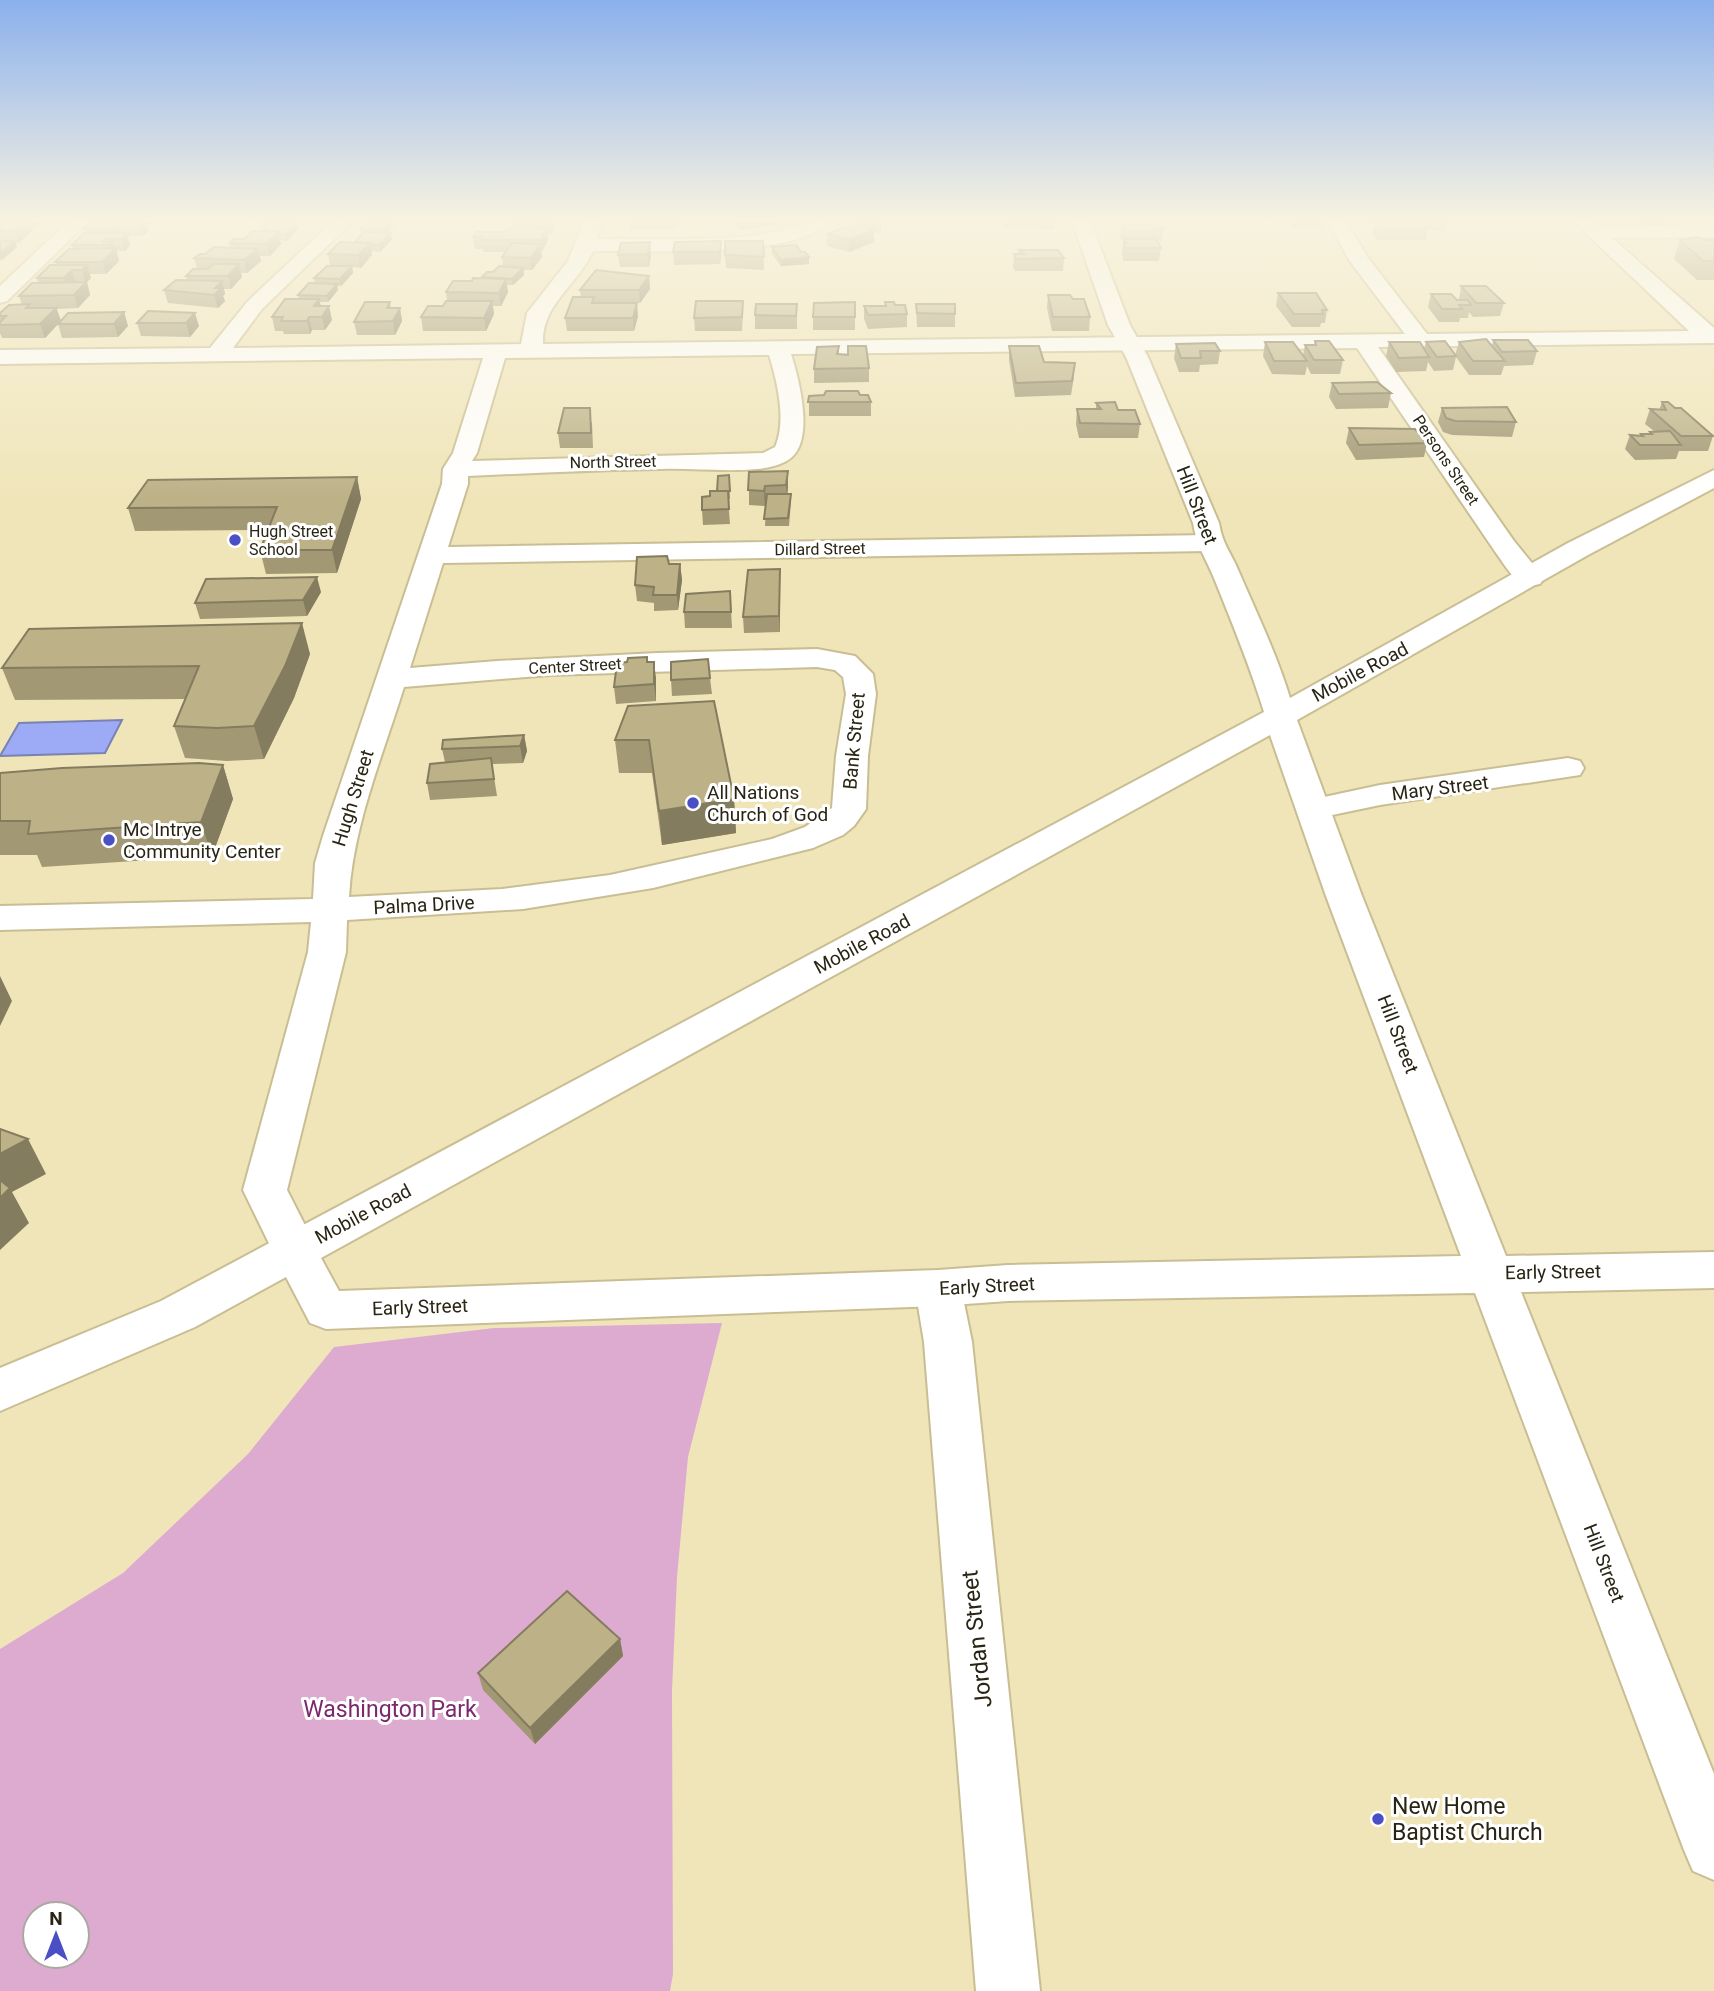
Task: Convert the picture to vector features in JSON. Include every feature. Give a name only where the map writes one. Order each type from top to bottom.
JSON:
[{"type":"street","points":[[217,354],[248,314]]},
{"type":"street","points":[[532,350],[530,335],[536,314]]},
{"type":"street","name":"Hill Street","points":[[1115,314],[1206,523],[1209,543],[1221,561],[1267,672],[1344,895],[1714,1850]]},
{"type":"street","points":[[1401,314],[1421,340]]},
{"type":"street","points":[[1684,314],[1713,337]]},
{"type":"street","points":[[0,357],[1713,337]]},
{"type":"street","name":"Persons Street","points":[[1363,341],[1504,547],[1530,578]]},
{"type":"street","name":"North Street","points":[[455,469],[600,461],[750,461],[772,458],[785,451],[791,430],[784,361],[777,347]]},
{"type":"street","name":"Hugh Street","points":[[295,1251],[265,1191],[327,952],[333,863],[455,484],[455,469],[465,453],[496,350]]},
{"type":"street","name":"Mobile Road","points":[[0,1390],[178,1314],[1714,478]]},
{"type":"street","name":"Dillard Street","points":[[431,556],[522,552],[1209,543]]},
{"type":"street","name":"Center Street","points":[[391,679],[445,673],[621,664],[817,658],[844,662]]},
{"type":"street","name":"Bank Street","points":[[837,823],[849,809],[860,694],[858,674],[844,662]]},
{"type":"street","name":"Mary Street","points":[[1313,809],[1380,796],[1568,768]]},
{"type":"street","name":"Palma Drive","points":[[0,918],[330,910],[563,894],[646,880],[765,851],[825,831],[837,823]]},
{"type":"street","name":"Early Street","points":[[295,1251],[326,1310],[939,1289],[1008,1283],[1714,1270]]},
{"type":"street","name":"Jordan Street","points":[[939,1289],[951,1370],[1008,1991]]},
{"type":"green space","name":"Washington Park","points":[[722,1323],[688,1457],[677,1577],[672,1691],[673,1974],[670,1991],[0,1991],[0,1649],[123,1573],[248,1454],[334,1347],[494,1328]]},
{"type":"water","points":[[122,720],[105,753],[0,756],[19,723]]},
{"type":"building","points":[[50,314],[40,324],[0,325],[6,316],[0,316]]},
{"type":"building","points":[[67,314],[122,314],[114,324],[58,324]]},
{"type":"building","points":[[145,314],[194,314],[186,323],[137,323]]},
{"type":"building","points":[[274,314],[324,314],[322,317],[309,317],[307,321],[281,321],[283,317],[272,317]]},
{"type":"building","points":[[358,314],[397,314],[393,321],[354,322]]},
{"type":"building","points":[[423,314],[486,314],[484,318],[421,317]]},
{"type":"building","points":[[567,314],[634,314],[633,318],[565,318]]},
{"type":"building","points":[[694,314],[742,314],[742,317],[694,318]]},
{"type":"building","points":[[755,314],[796,314],[796,316]]},
{"type":"building","points":[[813,314],[855,314],[855,317],[813,317]]},
{"type":"building","points":[[1052,314],[1089,314],[1090,317],[1053,317]]},
{"type":"building","points":[[1486,339],[1505,361],[1473,361],[1459,342]]},
{"type":"building","points":[[1493,340],[1528,340],[1537,351],[1502,352]]},
{"type":"building","points":[[1315,341],[1329,341],[1343,360],[1314,360],[1305,345],[1316,345]]},
{"type":"building","points":[[1445,341],[1456,356],[1437,357],[1426,342]]},
{"type":"building","points":[[1265,342],[1293,342],[1307,361],[1274,361]]},
{"type":"building","points":[[1389,342],[1420,342],[1429,357],[1399,358]]},
{"type":"building","points":[[1215,343],[1220,351],[1200,351],[1201,358],[1181,358],[1176,344]]},
{"type":"building","points":[[839,346],[837,354],[848,355],[848,346],[866,346],[869,368],[814,369],[817,347]]},
{"type":"building","points":[[1009,346],[1039,346],[1044,362],[1075,363],[1072,381],[1016,383]]},
{"type":"building","points":[[1377,382],[1391,393],[1339,394],[1332,383]]},
{"type":"building","points":[[826,391],[858,391],[860,395],[868,395],[871,402],[808,402],[809,396],[824,395]]},
{"type":"building","points":[[1115,402],[1118,410],[1135,410],[1140,424],[1080,423],[1077,409],[1101,409],[1096,403]]},
{"type":"building","points":[[1662,402],[1681,408],[1713,436],[1681,436],[1650,409],[1666,410]]},
{"type":"building","points":[[1507,407],[1516,422],[1455,421],[1446,418],[1442,408]]},
{"type":"building","points":[[564,408],[590,408],[591,433],[558,433]]},
{"type":"building","points":[[1349,428],[1415,429],[1427,443],[1359,445]]},
{"type":"building","points":[[1670,431],[1681,445],[1640,445],[1630,435],[1643,436],[1641,434]]},
{"type":"building","points":[[788,471],[786,485],[765,486],[764,491],[748,490],[749,472]]},
{"type":"building","points":[[729,475],[730,491],[717,491],[718,476]]},
{"type":"building","points":[[357,477],[332,550],[260,550],[277,507],[128,508],[148,480]]},
{"type":"building","points":[[710,491],[728,491],[729,509],[702,510],[702,497],[710,496]]},
{"type":"building","points":[[767,494],[791,494],[788,518],[764,519]]},
{"type":"building","points":[[667,556],[669,564],[680,564],[677,595],[653,595],[654,587],[635,585],[637,557]]},
{"type":"building","points":[[780,569],[779,616],[743,617],[748,570]]},
{"type":"building","points":[[317,577],[303,600],[195,603],[206,579]]},
{"type":"building","points":[[730,591],[731,612],[684,612],[686,594]]},
{"type":"building","points":[[302,623],[285,666],[254,726],[174,726],[199,666],[2,668],[29,629]]},
{"type":"building","points":[[647,657],[647,662],[654,662],[654,684],[614,687],[617,663],[627,662],[628,658]]},
{"type":"building","points":[[708,659],[710,678],[671,680],[671,662]]},
{"type":"building","points":[[714,701],[734,799],[659,811],[649,740],[615,740],[628,706]]},
{"type":"building","points":[[524,735],[520,746],[442,749],[443,740]]},
{"type":"building","points":[[491,758],[494,779],[427,783],[430,764]]},
{"type":"building","points":[[199,763],[223,765],[201,822],[28,834],[30,821],[0,821],[0,773]]},
{"type":"building","points":[[0,1129],[28,1139],[0,1154]]},
{"type":"building","points":[[0,1180],[10,1188],[0,1198]]},
{"type":"building","points":[[567,1591],[620,1639],[530,1728],[478,1673]]},
{"type":"place","name":"Hugh Street School","points":[[235,540]]},
{"type":"place","name":"All Nations Church of God","points":[[693,803]]},
{"type":"place","name":"Mc Intrye Community Center","points":[[109,840]]},
{"type":"place","name":"New Home Baptist Church","points":[[1378,1819]]}]
